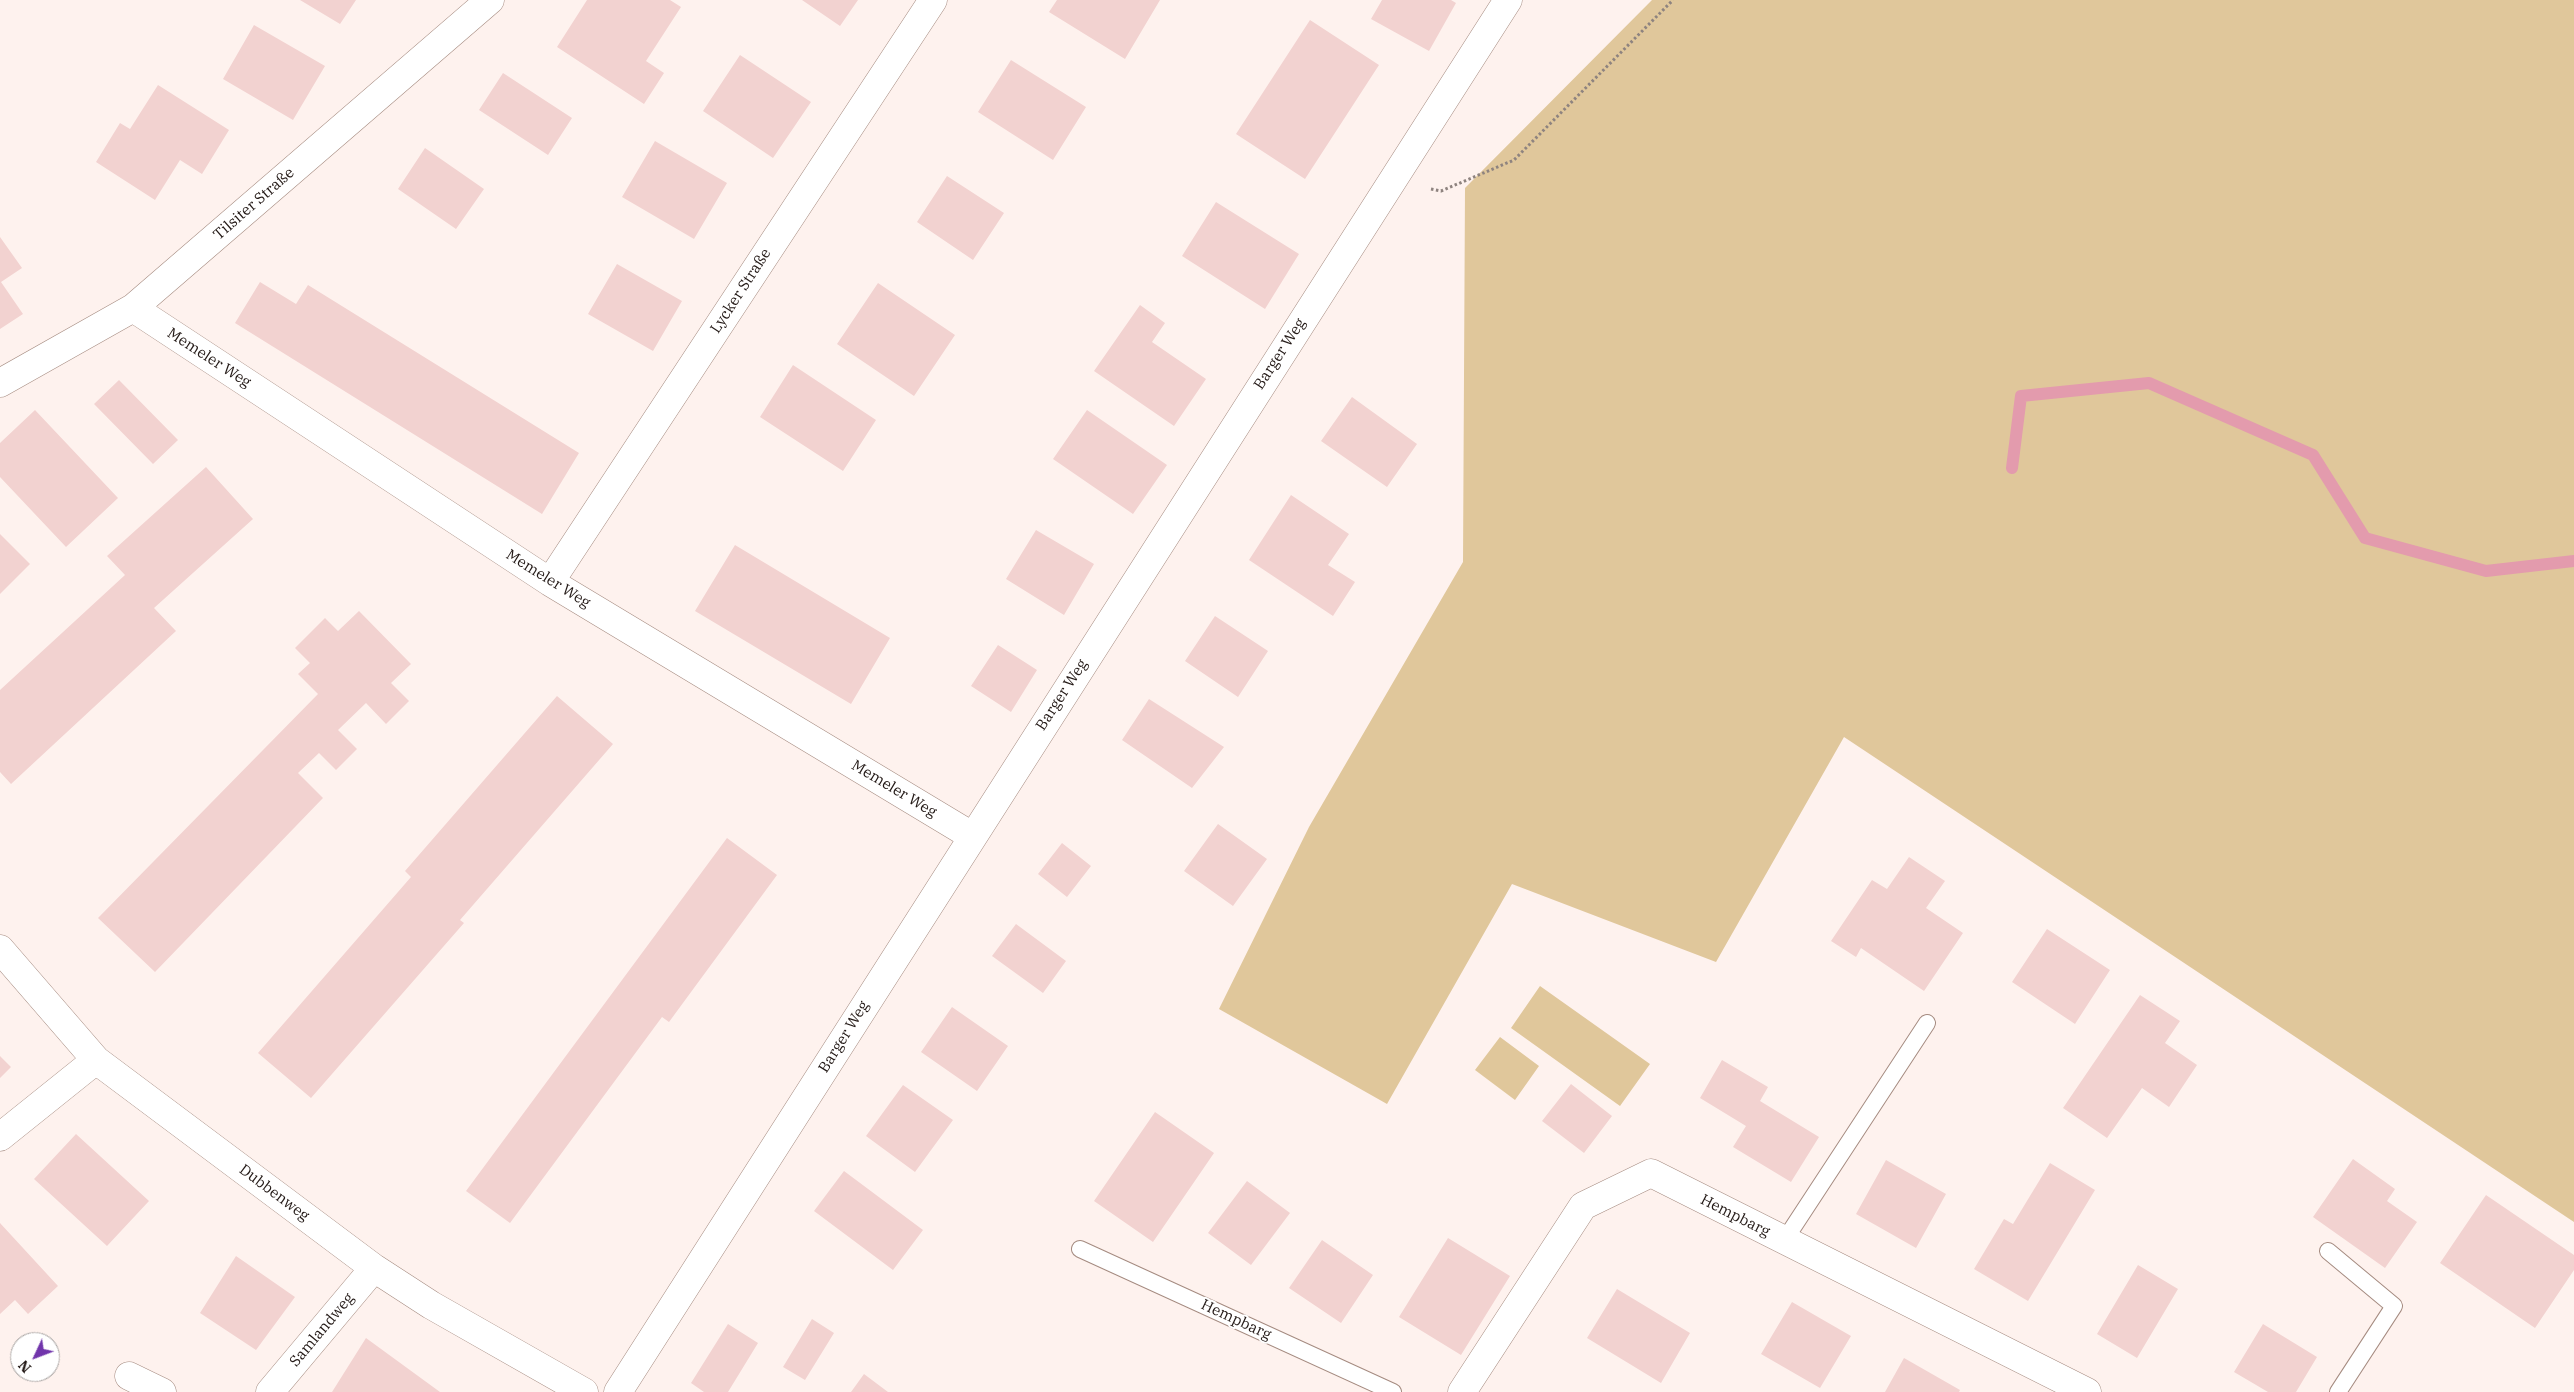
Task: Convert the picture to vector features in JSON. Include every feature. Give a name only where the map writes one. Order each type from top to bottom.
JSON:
[{"type":"street","name":"Tilsiter Straße","points":[[0,383],[133,308],[490,0]]},
{"type":"street","name":"Lycker Straße","points":[[550,582],[934,0]]},
{"type":"street","name":"Barger Weg","points":[[618,1392],[1391,180],[1508,0]]},
{"type":"street","name":"Memeler Weg","points":[[133,308],[550,582],[972,836]]},
{"type":"street","name":"Dubbenweg","points":[[0,949],[96,1060],[374,1268],[509,1351],[584,1392]]},
{"type":"street","points":[[0,1137],[96,1060]]},
{"type":"street","name":"Hempbarg","points":[[1462,1392],[1583,1206],[1652,1172],[1784,1241],[2087,1392]]},
{"type":"street","name":"Samlandweg","points":[[270,1392],[374,1268]]},
{"type":"street","points":[[129,1376],[162,1392]]},
{"type":"lane","points":[[1784,1241],[1927,1023]]},
{"type":"lane","name":"Hempbarg","points":[[1080,1249],[1392,1392]]},
{"type":"lane","points":[[2328,1251],[2394,1306],[2338,1392]]},
{"type":"path","points":[[1391,180],[1440,191],[1514,160],[1673,0]]},
{"type":"shaded area","points":[[1652,0],[2574,0],[2574,1222],[1844,737],[1716,962],[1512,884],[1387,1104],[1219,1009],[1309,827],[1463,562],[1465,188]]},
{"type":"shaded area","points":[[1540,986],[1650,1064],[1620,1106],[1511,1028]]},
{"type":"shaded area","points":[[1500,1037],[1539,1066],[1515,1100],[1475,1070]]},
{"type":"building","points":[[300,0],[356,0],[340,24]]},
{"type":"building","points":[[587,0],[670,0],[681,7],[646,61],[664,73],[644,104],[557,47]]},
{"type":"building","points":[[802,0],[858,0],[840,26]]},
{"type":"building","points":[[1057,0],[1160,0],[1125,59],[1049,12]]},
{"type":"building","points":[[1382,0],[1451,0],[1456,3],[1429,51],[1371,19]]},
{"type":"building","points":[[1310,20],[1379,65],[1305,179],[1236,134]]},
{"type":"building","points":[[254,25],[325,66],[293,120],[223,79]]},
{"type":"building","points":[[740,55],[811,102],[773,158],[703,111]]},
{"type":"building","points":[[1011,60],[1086,107],[1053,160],[978,112]]},
{"type":"building","points":[[503,73],[572,118],[548,155],[479,110]]},
{"type":"building","points":[[158,85],[229,130],[202,174],[180,160],[155,200],[96,162],[120,123],[130,129]]},
{"type":"building","points":[[655,141],[727,183],[694,239],[622,197]]},
{"type":"building","points":[[425,148],[484,189],[456,229],[398,189]]},
{"type":"building","points":[[947,176],[1004,213],[973,260],[917,222]]},
{"type":"building","points":[[1216,202],[1299,254],[1265,309],[1182,256]]},
{"type":"building","points":[[0,237],[22,268],[1,282],[23,314],[0,329]]},
{"type":"building","points":[[617,264],[682,301],[653,351],[588,314]]},
{"type":"building","points":[[260,282],[296,304],[308,285],[579,453],[542,514],[235,323]]},
{"type":"building","points":[[878,283],[955,335],[914,396],[837,344]]},
{"type":"building","points":[[1140,305],[1165,323],[1152,342],[1206,379],[1174,426],[1094,371]]},
{"type":"building","points":[[793,365],[876,420],[843,471],[760,417]]},
{"type":"building","points":[[119,380],[178,440],[153,464],[94,404]]},
{"type":"building","points":[[1352,397],[1417,444],[1387,487],[1321,441]]},
{"type":"building","points":[[35,410],[118,498],[66,547],[0,477],[0,443]]},
{"type":"building","points":[[1087,410],[1167,465],[1133,514],[1053,459]]},
{"type":"building","points":[[206,467],[253,519],[154,608],[176,631],[11,784],[0,772],[0,690],[125,575],[107,556]]},
{"type":"building","points":[[1291,495],[1349,534],[1328,565],[1355,582],[1333,616],[1249,560]]},
{"type":"building","points":[[1036,530],[1094,564],[1064,615],[1006,579]]},
{"type":"building","points":[[0,534],[30,564],[0,594]]},
{"type":"building","points":[[735,545],[890,638],[851,704],[695,611]]},
{"type":"building","points":[[359,611],[411,664],[391,683],[409,701],[386,724],[366,703],[338,730],[357,749],[336,770],[319,753],[298,773],[323,798],[155,972],[98,918],[318,694],[298,674],[310,663],[295,648],[325,618],[338,631]]},
{"type":"building","points":[[1215,616],[1268,651],[1238,697],[1185,661]]},
{"type":"building","points":[[998,645],[1037,670],[1011,712],[971,686]]},
{"type":"building","points":[[557,696],[613,744],[460,920],[464,923],[311,1098],[258,1053],[411,877],[405,871]]},
{"type":"building","points":[[1149,699],[1224,747],[1192,788],[1122,740]]},
{"type":"building","points":[[1218,824],[1267,859],[1233,906],[1184,871]]},
{"type":"building","points":[[727,838],[777,875],[669,1022],[662,1017],[510,1223],[466,1191]]},
{"type":"building","points":[[1062,843],[1091,866],[1067,897],[1038,874]]},
{"type":"building","points":[[1909,857],[1945,881],[1926,908],[1963,933],[1924,991],[1861,948],[1856,957],[1831,941],[1872,880],[1887,889]]},
{"type":"building","points":[[1016,924],[1066,961],[1043,993],[992,956]]},
{"type":"building","points":[[2047,929],[2110,970],[2075,1024],[2012,982]]},
{"type":"building","points":[[2140,995],[2180,1021],[2165,1043],[2197,1065],[2169,1107],[2142,1088],[2107,1138],[2063,1108]]},
{"type":"building","points":[[952,1007],[1008,1046],[977,1091],[921,1052]]},
{"type":"building","points":[[0,1056],[11,1067],[0,1078]]},
{"type":"building","points":[[1722,1060],[1768,1087],[1760,1101],[1819,1137],[1791,1182],[1733,1147],[1746,1126],[1700,1098]]},
{"type":"building","points":[[1571,1084],[1612,1116],[1584,1153],[1542,1121]]},
{"type":"building","points":[[903,1085],[953,1120],[915,1172],[866,1136]]},
{"type":"building","points":[[1155,1112],[1214,1153],[1153,1242],[1094,1201]]},
{"type":"building","points":[[76,1134],[149,1201],[107,1246],[34,1179]]},
{"type":"building","points":[[2353,1159],[2395,1189],[2387,1201],[2417,1222],[2385,1268],[2313,1217]]},
{"type":"building","points":[[1886,1160],[1946,1194],[1916,1248],[1856,1214]]},
{"type":"building","points":[[2050,1163],[2095,1190],[2028,1301],[1974,1269],[2004,1219],[2013,1224]]},
{"type":"building","points":[[844,1171],[923,1230],[893,1270],[814,1211]]},
{"type":"building","points":[[1247,1181],[1290,1213],[1251,1265],[1208,1233]]},
{"type":"building","points":[[2486,1195],[2574,1255],[2574,1270],[2535,1328],[2440,1263]]},
{"type":"building","points":[[0,1223],[58,1286],[28,1314],[15,1300],[0,1314]]},
{"type":"building","points":[[1448,1238],[1510,1276],[1461,1355],[1399,1317]]},
{"type":"building","points":[[1322,1240],[1373,1275],[1341,1323],[1289,1288]]},
{"type":"building","points":[[236,1256],[295,1297],[256,1350],[200,1313]]},
{"type":"building","points":[[2138,1265],[2178,1289],[2137,1358],[2097,1334]]},
{"type":"building","points":[[1617,1289],[1690,1333],[1661,1383],[1587,1338]]},
{"type":"building","points":[[1792,1302],[1851,1336],[1820,1388],[1761,1354]]},
{"type":"building","points":[[812,1319],[834,1333],[805,1380],[783,1367]]},
{"type":"building","points":[[728,1324],[758,1343],[728,1392],[704,1392],[691,1383]]},
{"type":"building","points":[[2263,1324],[2317,1357],[2296,1392],[2268,1392],[2234,1372]]},
{"type":"building","points":[[366,1338],[440,1392],[332,1392]]},
{"type":"building","points":[[1904,1358],[1960,1390],[1959,1392],[1885,1392]]},
{"type":"building","points":[[864,1374],[888,1392],[851,1392]]},
{"type":"waterway","points":[[2012,468],[2021,396],[2149,383],[2313,455],[2365,538],[2486,571],[2574,561]]}]
